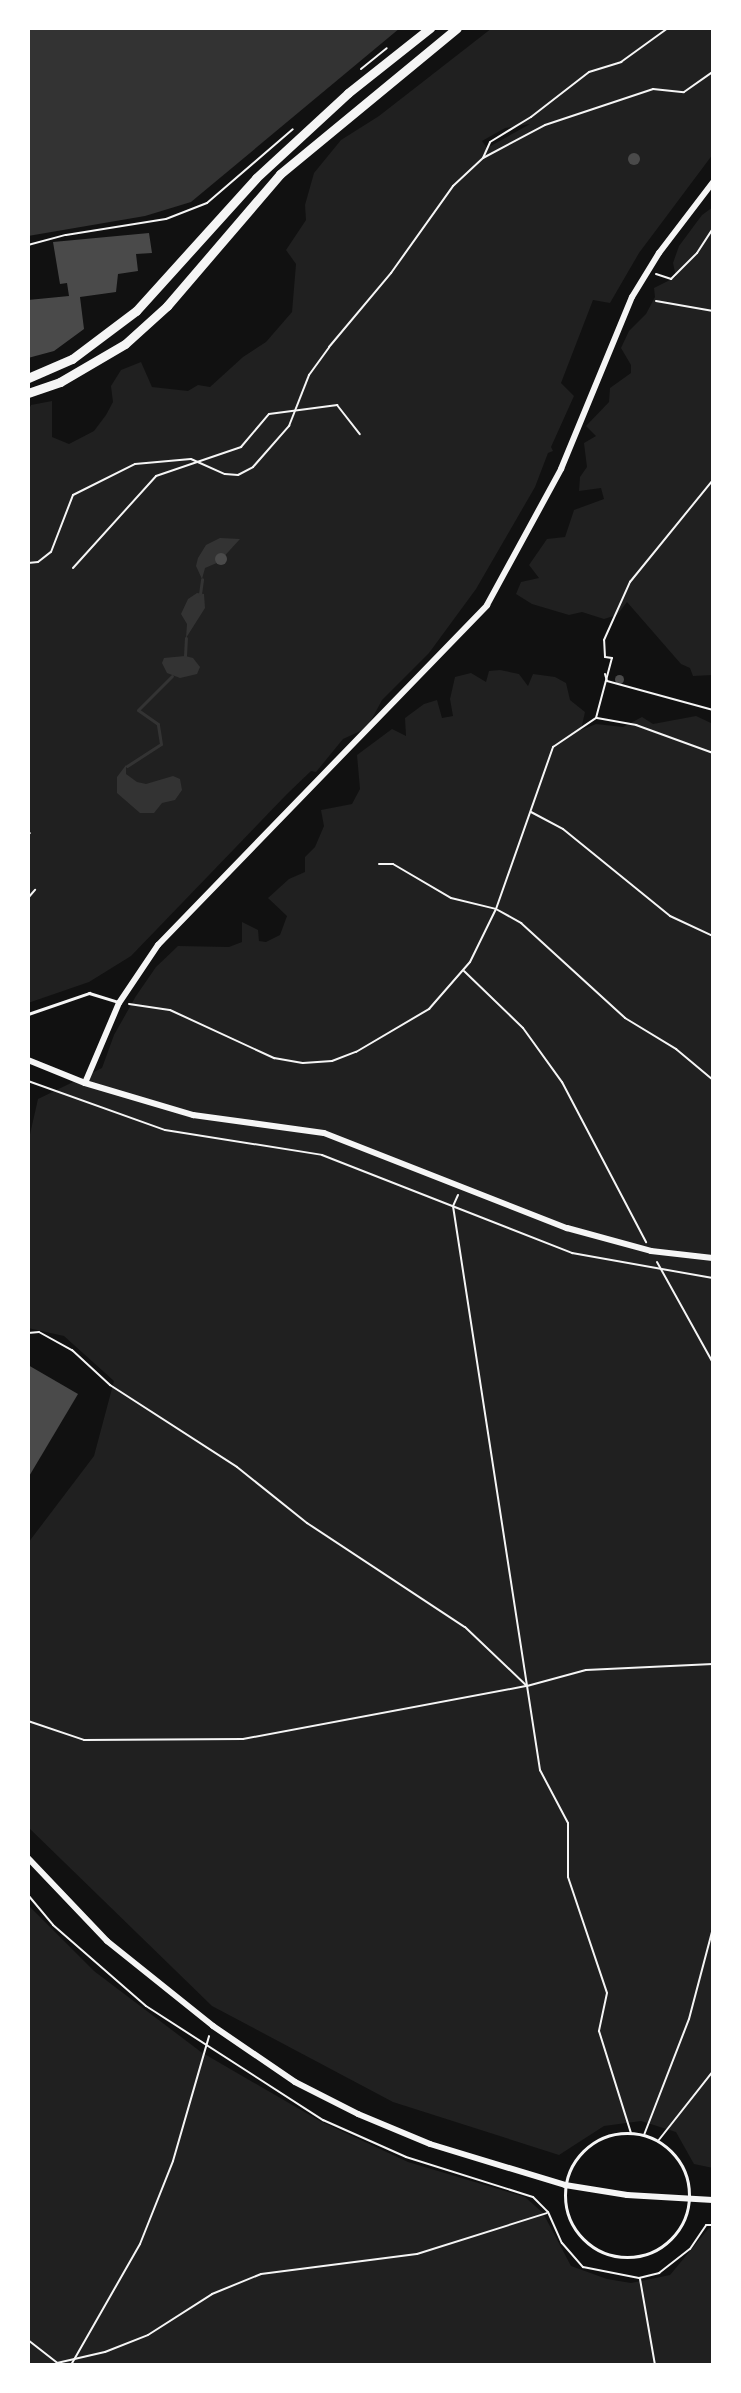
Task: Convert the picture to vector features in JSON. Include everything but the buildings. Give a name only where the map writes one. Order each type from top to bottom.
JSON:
[{"type":"highway","points":[[28,378],[72,359],[136,311],[256,178],[348,93],[430,28]]},
{"type":"highway","points":[[28,393],[60,382],[125,344],[167,306],[280,174],[457,28]]},
{"type":"street","points":[[85,1083],[119,1003],[158,945],[487,605],[561,469],[619,322],[649,268],[713,182]]},
{"type":"street","points":[[28,1060],[85,1083],[193,1115],[324,1133],[567,1228],[651,1251],[713,1258]]},
{"type":"street","points":[[28,1858],[107,1941],[213,2026],[295,2082],[358,2114],[430,2144],[565,2185],[689,2200],[713,2200]]},
{"type":"lane","points":[[28,1014],[89,993],[119,1003]]},
{"type":"lane","points":[[631,2133],[658,2141],[683,2166],[689,2200],[676,2235],[654,2251],[628,2257],[602,2251],[579,2236],[567,2212],[565,2185],[571,2167],[588,2147],[613,2134],[631,2133]]},
{"type":"path","points":[[483,158],[490,142],[531,117],[589,72],[621,62],[668,28]]},
{"type":"path","points":[[357,72],[391,46]]},
{"type":"path","points":[[28,563],[38,562],[51,552],[73,495],[135,464],[191,459],[225,474],[238,475],[253,467],[289,426],[309,375],[329,347],[391,273],[453,186],[483,158],[545,125],[661,88],[684,92],[713,72]]},
{"type":"path","points":[[28,245],[166,219],[207,203],[302,121]]},
{"type":"path","points":[[649,268],[662,279],[671,279],[697,253],[713,228]]},
{"type":"path","points":[[656,301],[713,311]]},
{"type":"path","points":[[73,568],[156,476],[241,447],[269,414],[337,405],[360,434]]},
{"type":"path","points":[[119,1003],[170,1010],[287,1062],[332,1061],[356,1052],[429,1009],[463,970],[496,909],[553,747],[596,718],[612,658],[605,657],[604,640],[630,582],[713,480]]},
{"type":"path","points":[[605,674],[607,681]]},
{"type":"path","points":[[607,681],[713,710]]},
{"type":"path","points":[[596,718],[636,725],[713,753]]},
{"type":"path","points":[[531,812],[563,829],[670,916],[713,936]]},
{"type":"path","points":[[379,864],[393,864],[451,898],[496,909],[521,923],[552,948],[625,1018],[676,1049],[713,1080]]},
{"type":"path","points":[[28,898],[35,890]]},
{"type":"path","points":[[463,970],[523,1028],[562,1082],[713,1363]]},
{"type":"path","points":[[28,1081],[165,1130],[322,1155],[572,1253],[713,1278]]},
{"type":"path","points":[[461,1187],[453,1206],[540,1770],[568,1823],[568,1877],[607,1993],[599,2031],[631,2133]]},
{"type":"path","points":[[28,1333],[39,1332],[72,1350],[110,1385],[237,1467],[307,1523],[465,1627],[527,1686]]},
{"type":"path","points":[[28,1721],[84,1740],[243,1739],[527,1686],[586,1670],[713,1664]]},
{"type":"path","points":[[644,2135],[689,2019],[713,1928]]},
{"type":"path","points":[[71,2365],[140,2244],[173,2161],[213,2026]]},
{"type":"path","points":[[658,2141],[713,2071]]},
{"type":"path","points":[[28,2340],[57,2363],[75,2359],[148,2335],[212,2294],[261,2274],[417,2254],[548,2212]]},
{"type":"path","points":[[639,2278],[655,2365]]},
{"type":"shaded area","points":[[28,28],[400,28],[191,202],[145,216],[28,236]]},
{"type":"shaded area","points":[[492,28],[713,28],[713,154],[639,253],[610,303],[593,300],[561,383],[574,396],[551,447],[553,451],[548,453],[535,487],[476,589],[429,653],[382,700],[367,728],[343,739],[316,772],[311,771],[287,794],[131,956],[89,982],[28,1003],[28,411],[31,405],[52,401],[52,437],[69,444],[94,431],[106,415],[113,402],[111,386],[121,370],[141,362],[152,387],[188,391],[198,385],[210,387],[243,357],[266,342],[292,312],[296,264],[286,250],[306,220],[305,205],[314,173],[341,140],[379,116]],"holes":[[[530,124],[487,148],[482,141],[505,128]]]},
{"type":"shaded area","points":[[713,207],[713,675],[693,676],[690,668],[681,664],[627,602],[617,615],[604,619],[582,612],[569,615],[532,604],[516,594],[521,582],[539,578],[529,565],[547,539],[565,537],[574,510],[604,499],[601,488],[579,491],[580,477],[587,467],[584,443],[596,436],[586,426],[609,402],[610,388],[631,373],[631,365],[621,348],[629,331],[646,314],[655,297],[654,288],[676,277],[673,263],[679,246],[702,215]]},
{"type":"shaded area","points":[[220,538],[240,539],[219,562],[205,568],[202,579],[196,566],[198,558],[206,545]]},
{"type":"shaded area","points":[[197,593],[204,594],[205,608],[186,638],[187,624],[181,614],[188,599]]},
{"type":"shaded area","points":[[164,658],[193,658],[200,667],[197,674],[180,678],[167,673],[162,663]]},
{"type":"shaded area","points":[[489,671],[519,674],[528,686],[533,674],[555,677],[566,683],[570,700],[585,712],[581,730],[596,724],[623,727],[642,717],[653,724],[696,716],[713,724],[713,2168],[694,2164],[676,2132],[641,2121],[604,2126],[559,2155],[393,2102],[212,2006],[28,1827],[28,1543],[94,1456],[114,1381],[64,1336],[28,1328],[28,1143],[38,1099],[102,1068],[114,1035],[136,996],[156,967],[178,946],[229,947],[242,942],[242,922],[258,930],[259,941],[266,942],[280,935],[287,916],[268,898],[289,879],[305,872],[305,857],[315,847],[324,826],[321,810],[352,804],[360,789],[357,755],[392,729],[406,736],[405,718],[424,704],[437,700],[442,718],[453,716],[450,699],[455,677],[471,673],[486,682]]},
{"type":"shaded area","points":[[126,765],[126,774],[137,782],[146,784],[173,776],[180,779],[182,790],[175,800],[162,803],[154,813],[140,813],[117,793],[117,777]]},
{"type":"shaded area","points":[[28,1905],[94,1971],[201,2052],[320,2121],[408,2162],[525,2197],[543,2213],[571,2266],[607,2279],[631,2283],[670,2275],[709,2228],[713,2228],[713,2365],[28,2365]]},
{"type":"waterway","points":[[200,594],[202,579]]},
{"type":"waterway","points":[[185,656],[186,638]]},
{"type":"waterway","points":[[127,766],[161,744],[158,724],[138,710],[172,676]]}]
